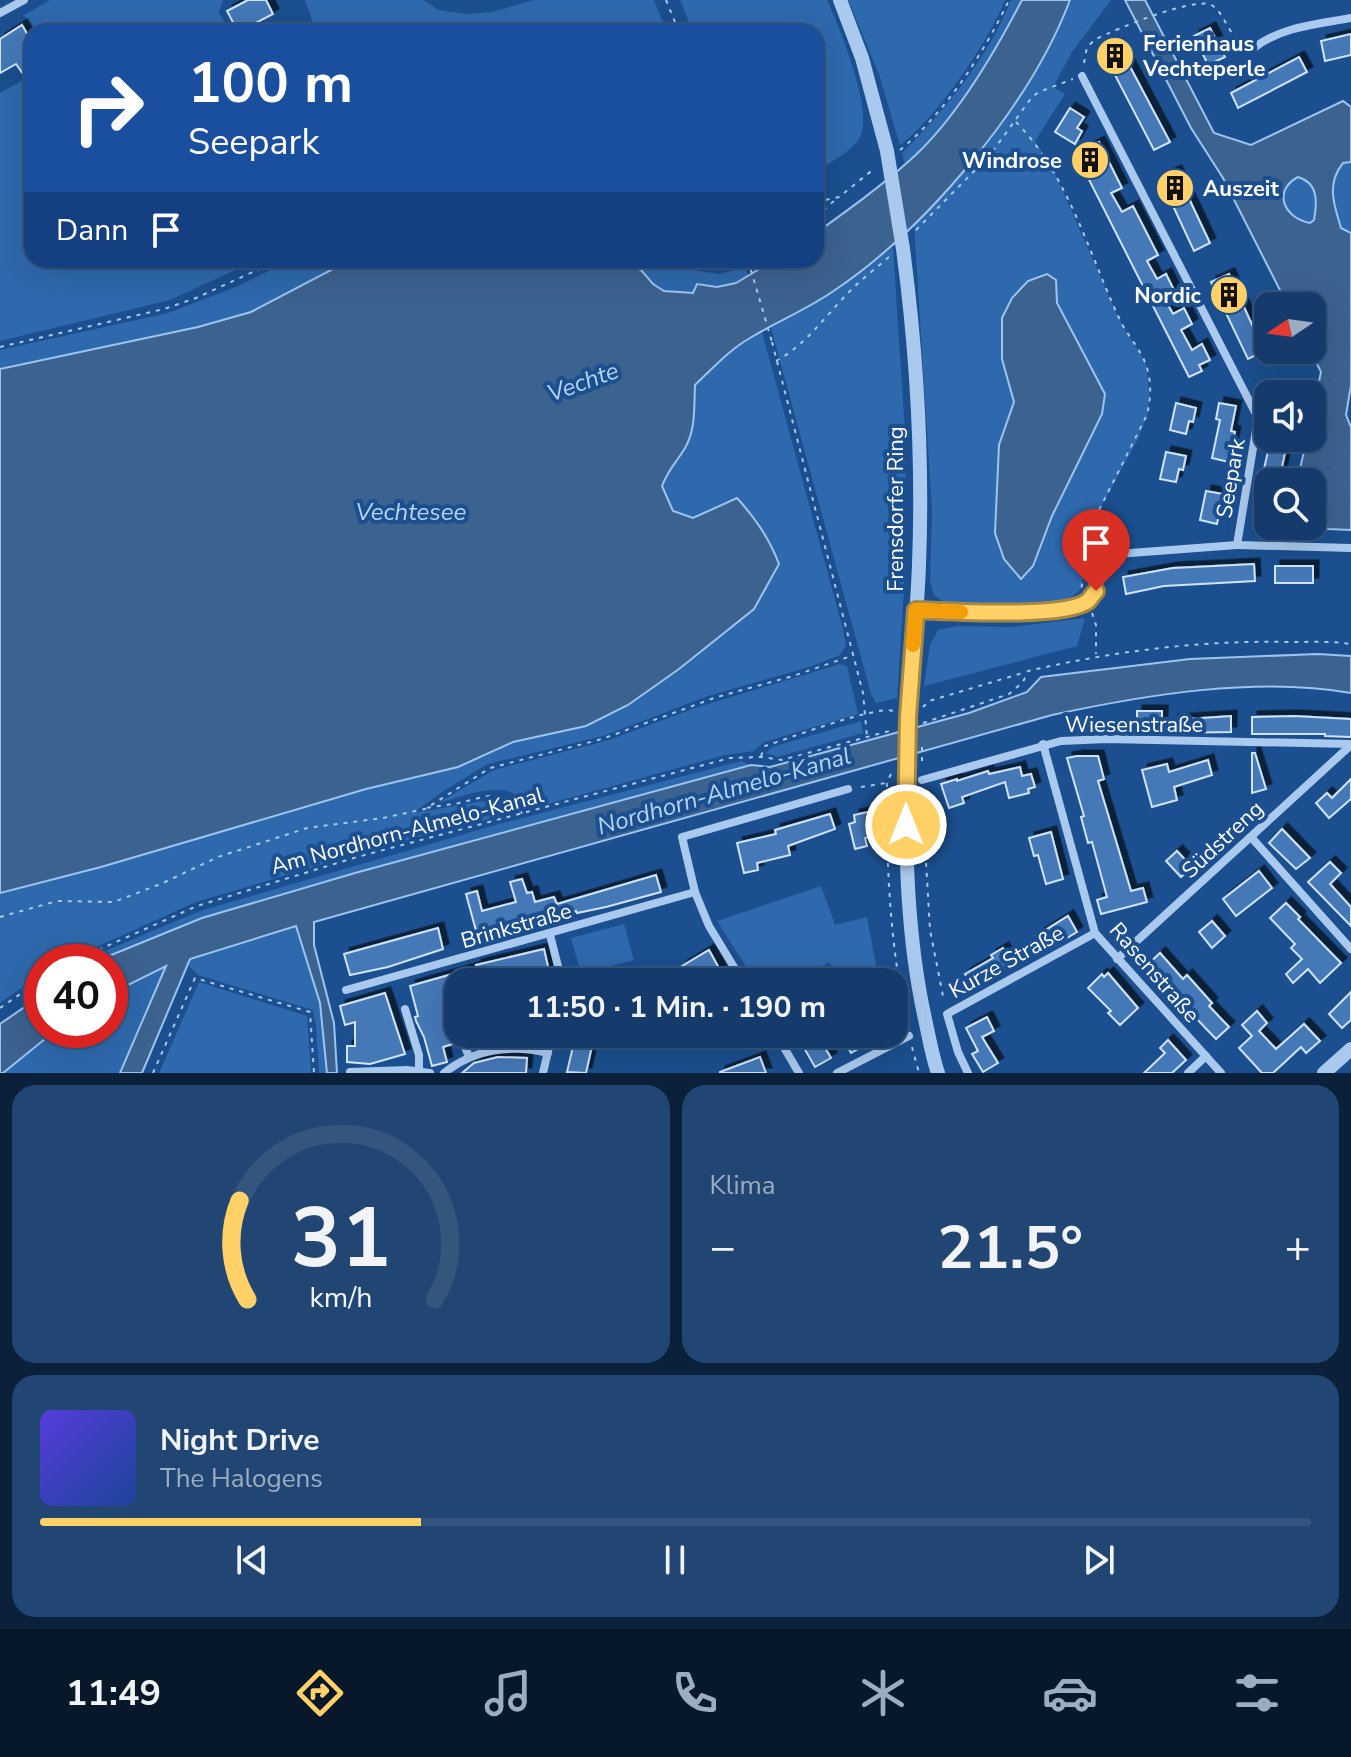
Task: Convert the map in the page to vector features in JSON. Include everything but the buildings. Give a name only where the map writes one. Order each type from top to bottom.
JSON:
[{"type":"street","points":[[0,13],[24,0]]},
{"type":"street","name":"Frensdorfer Ring","points":[[840,0],[862,58],[889,154],[906,243],[916,378],[919,565],[908,715],[899,773],[913,949],[938,1073]]},
{"type":"street","points":[[1254,48],[1280,32],[1351,18]]},
{"type":"street","name":"Seepark","points":[[1082,76],[1258,418],[1237,545]]},
{"type":"street","name":"Seepark","points":[[1088,601],[1096,591],[1107,562],[1117,554],[1237,545],[1351,548]]},
{"type":"street","points":[[916,610],[1015,613],[1067,607],[1088,601]]},
{"type":"street","name":"Wiesenstraße","points":[[922,780],[1043,744],[1107,739],[1351,744]]},
{"type":"street","name":"Rasenstraße","points":[[1043,744],[1095,933],[1221,1073]]},
{"type":"street","name":"Südstreng","points":[[1117,959],[1351,744]]},
{"type":"street","points":[[734,968],[709,926],[695,892],[682,837],[848,789]]},
{"type":"street","points":[[1251,837],[1351,949]]},
{"type":"street","name":"Brinkstraße","points":[[346,990],[695,892]]},
{"type":"street","name":"Kurze Straße","points":[[968,1073],[947,1014],[1095,933]]},
{"type":"street","points":[[550,935],[558,968]]},
{"type":"street","points":[[405,1009],[419,1055],[419,1070]]},
{"type":"street","points":[[837,1073],[909,1036]]},
{"type":"street","points":[[444,1073],[469,1057],[493,1050],[518,1047],[548,1053]]},
{"type":"street","points":[[465,1048],[469,1057]]},
{"type":"street","points":[[543,1073],[549,1048]]},
{"type":"street","points":[[784,1048],[799,1073]]},
{"type":"street","points":[[1324,1073],[1351,1049]]},
{"type":"street","points":[[1188,1073],[1206,1056]]},
{"type":"street","points":[[350,1072],[419,1070],[430,1073]]},
{"type":"path","points":[[666,0],[676,24]]},
{"type":"path","points":[[889,154],[930,123],[983,49],[1009,0]]},
{"type":"path","points":[[906,243],[990,155],[1039,92],[1082,76],[1087,47],[1096,39],[1168,7],[1198,3],[1210,4],[1235,39],[1254,48]]},
{"type":"path","points":[[1015,121],[1035,141],[1053,169],[1119,319],[1148,372],[1150,399],[1147,415],[1091,532],[1081,589],[1096,625],[1095,656]]},
{"type":"path","points":[[824,210],[878,166]]},
{"type":"path","points":[[824,200],[839,197]]},
{"type":"path","points":[[776,361],[804,341],[850,291],[887,258]]},
{"type":"path","points":[[0,347],[164,309],[262,268]]},
{"type":"path","points":[[751,268],[854,655],[863,693],[867,737]]},
{"type":"path","points":[[761,757],[765,746],[863,714],[887,708],[908,715],[929,701],[1028,671],[1095,656],[1240,641],[1351,644]]},
{"type":"path","points":[[425,809],[490,768],[602,739],[717,697],[854,655]]},
{"type":"path","points":[[930,721],[1009,694],[1023,682],[1028,671]]},
{"type":"path","name":"Am Nordhorn-Almelo-Kanal","points":[[112,944],[197,906],[357,857],[730,758],[782,760],[877,735]]},
{"type":"path","points":[[848,789],[887,782],[899,773]]},
{"type":"path","points":[[922,780],[930,930],[947,1014]]},
{"type":"path","points":[[887,782],[886,851],[890,918],[897,976],[919,1073]]},
{"type":"path","points":[[0,917],[57,901],[114,902],[218,857],[307,828],[383,818],[480,797],[505,796],[519,806],[522,815]]},
{"type":"path","points":[[153,1073],[195,978],[310,1012],[314,1073]]},
{"type":"path","points":[[0,1008],[24,991]]},
{"type":"shaded area","points":[[50,0],[223,0],[219,12],[225,24],[29,24],[24,15]]},
{"type":"shaded area","points":[[305,0],[423,0],[439,10],[467,14],[491,12],[534,0],[654,0],[664,24],[313,24]]},
{"type":"shaded area","points":[[680,0],[827,0],[859,90],[863,125],[860,137],[852,147],[824,166],[824,24],[690,24]]},
{"type":"shaded area","points":[[848,0],[1005,0],[987,36],[945,99],[900,145],[879,74]]},
{"type":"shaded area","points":[[1011,0],[1022,0],[985,65],[939,131],[905,165],[902,153],[964,82],[990,42]]},
{"type":"shaded area","points":[[1070,0],[1111,0],[1072,52],[1053,87],[1065,94],[1035,141],[1053,169],[1119,319],[1146,364],[1150,399],[1139,437],[1094,520],[1081,589],[1066,602],[962,608],[947,605],[934,595],[930,581],[932,511],[914,224],[970,165],[998,129],[1039,64]],"holes":[[[1056,280],[1057,303],[1105,394],[1033,566],[996,491],[999,445],[1014,402],[1002,359]]]},
{"type":"shaded area","points":[[24,80],[24,268],[240,268],[170,300],[0,341],[0,93]]},
{"type":"shaded area","points":[[1348,161],[1351,162],[1351,233],[1341,228],[1332,191],[1335,174]]},
{"type":"shaded area","points":[[1298,176],[1310,183],[1315,194],[1314,220],[1310,223],[1294,216],[1285,204],[1286,189]]},
{"type":"shaded area","points":[[893,247],[906,447],[904,590],[897,698],[876,703],[771,328],[835,291]]},
{"type":"shaded area","points":[[275,268],[335,268],[252,312],[198,327],[0,369],[0,350],[168,313]]},
{"type":"shaded area","points":[[637,268],[688,268],[719,274],[745,268],[748,276],[726,285],[702,284],[693,293],[664,291]]},
{"type":"shaded area","points":[[762,332],[843,629],[846,646],[840,655],[708,696],[603,736],[488,764],[413,813],[490,800],[506,804],[513,813],[388,845],[196,902],[103,944],[24,944],[24,986],[0,1003],[0,893],[101,867],[366,789],[458,767],[513,742],[628,705],[679,670],[754,609],[779,564],[770,541],[755,518],[693,518],[673,511],[662,486],[691,433],[695,385],[733,349]]},
{"type":"shaded area","points":[[1085,618],[1077,646],[924,686],[930,645],[938,630],[957,626],[1012,627]]},
{"type":"shaded area","points":[[840,664],[847,666],[858,714],[764,742],[754,751],[725,755],[526,810],[520,799],[511,792],[500,790],[487,790],[438,803],[494,770],[609,740],[695,708]]},
{"type":"shaded area","points":[[861,721],[863,733],[777,757],[766,753],[772,747]]},
{"type":"shaded area","points":[[741,761],[751,765],[355,873],[202,918],[128,948],[128,944],[122,944],[200,911],[499,824]]},
{"type":"shaded area","points":[[821,886],[835,925],[867,917],[877,968],[832,968],[829,962],[819,968],[747,968],[717,921]]},
{"type":"shaded area","points":[[624,924],[634,960],[604,968],[579,968],[571,938]]},
{"type":"shaded area","points":[[296,926],[320,1003],[327,1073],[319,1073],[313,1010],[198,975],[189,966],[190,959]]},
{"type":"shaded area","points":[[167,965],[120,1073],[3,1073],[34,1048],[128,1048],[128,985]]},
{"type":"shaded area","points":[[199,982],[307,1016],[311,1073],[159,1073]]},
{"type":"water","name":"Vechtesee","points":[[1022,0],[1070,0],[1030,80],[1003,121],[940,198],[870,264],[825,297],[742,343],[695,385],[691,433],[662,486],[673,511],[693,518],[737,498],[756,521],[779,564],[754,609],[628,705],[586,726],[513,742],[458,767],[366,789],[101,867],[0,893],[0,369],[198,327],[251,312],[335,268],[637,268],[664,291],[693,293],[697,284],[717,287],[736,283],[761,268],[824,268],[824,227],[898,171],[926,145],[958,107]]},
{"type":"water","points":[[1125,0],[1145,0],[1214,133],[1251,145],[1343,101],[1351,107],[1351,162],[1343,163],[1338,171],[1333,195],[1341,228],[1351,233],[1351,385],[1346,415],[1351,427],[1351,530],[1327,529],[1326,468],[1300,468],[1304,452],[1326,452],[1326,380],[1319,380],[1321,372],[1317,364],[1326,364],[1326,292],[1281,292],[1223,178],[1191,128]],"holes":[[[1298,177],[1310,184],[1316,201],[1314,220],[1310,223],[1294,216],[1284,203],[1285,189]]]},
{"type":"water","points":[[1047,274],[1056,280],[1057,303],[1105,394],[1102,414],[1052,516],[1033,566],[1021,579],[1004,559],[995,533],[999,445],[1014,402],[1002,359],[1002,318],[1012,298],[1028,281]]},
{"type":"water","name":"Nordhorn-Almelo-Kanal","points":[[1318,654],[1351,656],[1351,693],[1278,686],[1240,687],[1163,695],[1052,715],[314,922],[314,945],[334,1023],[337,1073],[327,1073],[320,1003],[296,926],[190,959],[142,1073],[120,1073],[166,966],[128,985],[128,948],[202,918],[751,765],[770,767],[969,713],[1027,692],[1041,677],[1190,659]]},
{"type":"water","points":[[24,1007],[24,1048],[34,1048],[3,1073],[0,1073],[0,1024]]},
{"type":"slow traffic","points":[[913,645],[916,610],[961,612]]},
{"type":"place","name":"Ferienhaus Vechteperle","points":[[1115,56]]},
{"type":"place","name":"Windrose","points":[[1090,160]]},
{"type":"place","name":"Auszeit","points":[[1175,188]]},
{"type":"place","name":"Nordic","points":[[1229,295]]},
{"type":"route","points":[[906,825],[905,774],[916,610],[1015,613],[1058,609],[1088,601],[1096,591]]},
{"type":"water label","name":"Vechte","points":[[583,382]]}]
